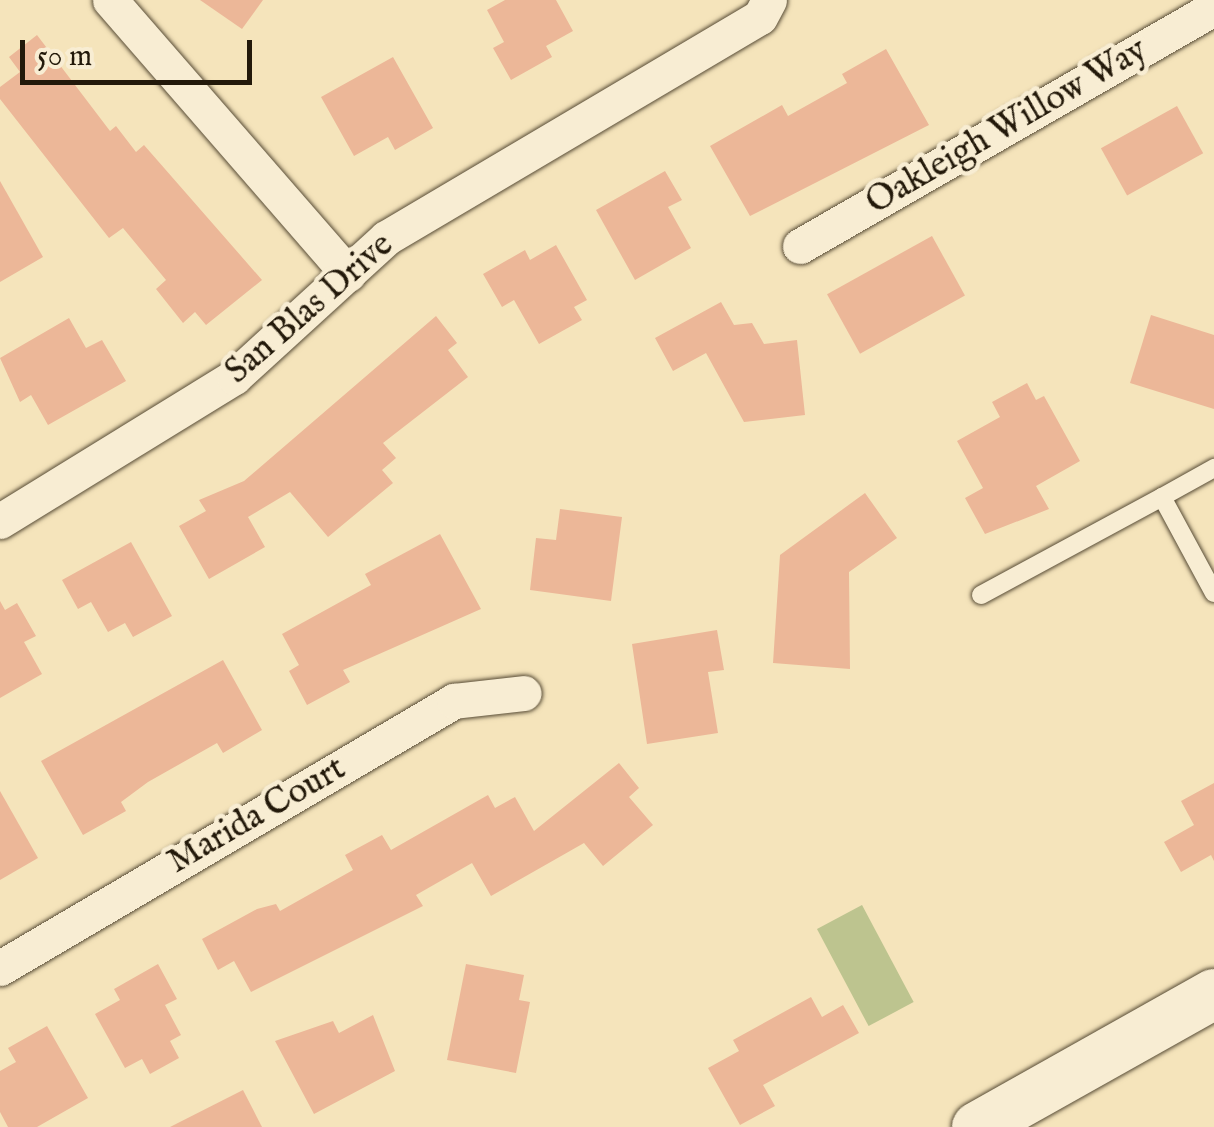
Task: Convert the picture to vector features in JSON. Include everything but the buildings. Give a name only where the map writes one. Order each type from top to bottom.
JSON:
[{"type":"main road","points":[[982,1126],[1214,994]]},
{"type":"street","points":[[110,0],[348,274]]},
{"type":"street","name":"San Blas Drive","points":[[0,521],[234,377],[386,238],[760,17],[768,0]]},
{"type":"street","name":"Oakleigh Willow Way","points":[[800,246],[1214,8]]},
{"type":"street","name":"Marida Court","points":[[0,968],[454,700],[524,693]]},
{"type":"lane","points":[[981,595],[1214,468]]},
{"type":"lane","points":[[1162,497],[1214,593]]},
{"type":"green space","points":[[862,905],[914,1002],[869,1026],[817,929]]}]
